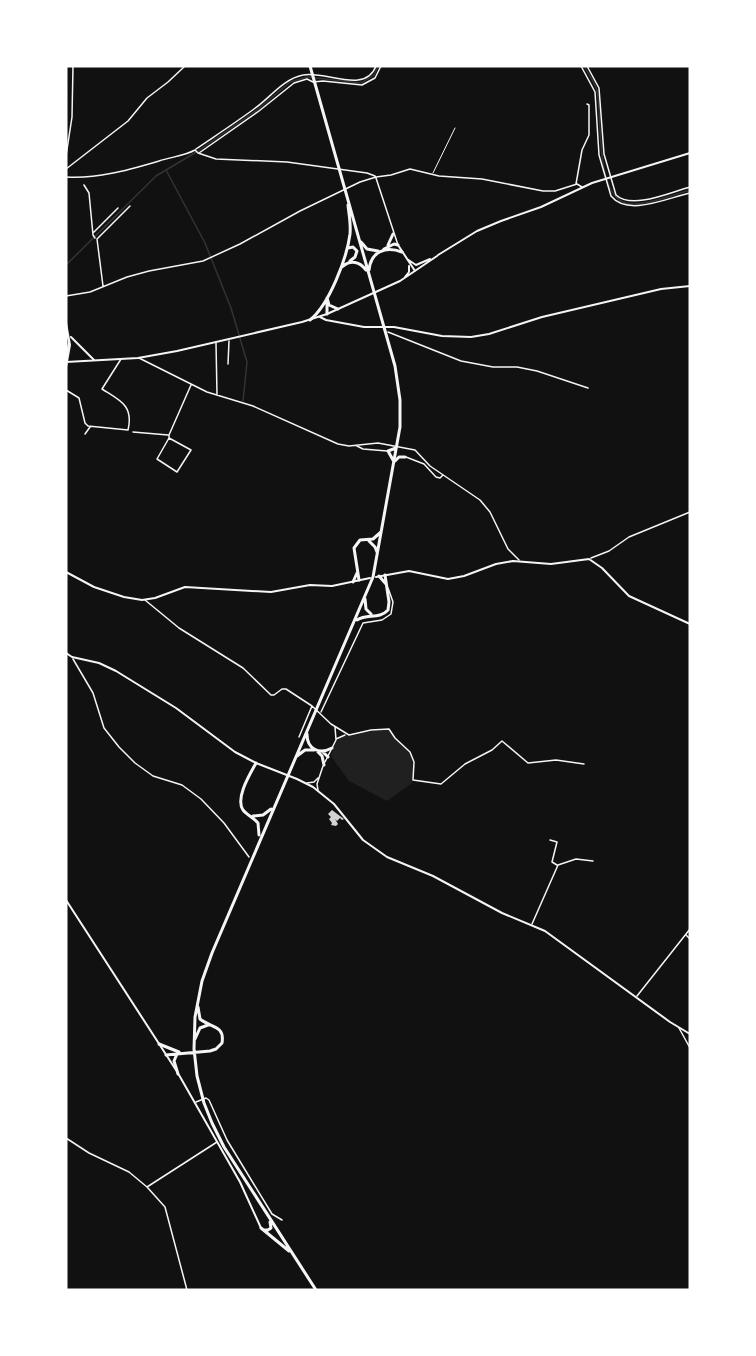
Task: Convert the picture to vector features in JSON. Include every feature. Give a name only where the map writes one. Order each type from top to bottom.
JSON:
[{"type":"main road","points":[[310,66],[395,366],[400,394],[397,447],[383,528],[366,597],[208,960],[197,1001],[194,1055],[202,1098],[222,1143],[316,1290]]},
{"type":"main road","points":[[67,361],[138,358],[320,317],[403,279],[477,231],[542,207],[608,177],[690,153]]},
{"type":"main road","points":[[310,320],[327,299],[346,250],[350,225],[346,195]]},
{"type":"main road","points":[[357,232],[367,249],[381,250],[398,245],[415,271]]},
{"type":"main road","points":[[389,248],[393,234]]},
{"type":"main road","points":[[339,270],[355,257],[357,251],[351,247],[346,250]]},
{"type":"main road","points":[[389,248],[402,252]]},
{"type":"main road","points":[[369,275],[372,258],[381,250]]},
{"type":"main road","points":[[410,263],[421,264],[437,256]]},
{"type":"main road","points":[[349,262],[362,265],[369,275]]},
{"type":"main road","points":[[403,279],[409,272],[410,263]]},
{"type":"main road","points":[[320,317],[326,320],[442,336],[471,337],[650,291],[690,286]]},
{"type":"main road","points":[[327,299],[331,306],[338,309]]},
{"type":"main road","points":[[327,299],[327,314]]},
{"type":"main road","points":[[322,306],[327,314]]},
{"type":"main road","points":[[66,323],[70,336],[66,367]]},
{"type":"main road","points":[[66,328],[69,342],[67,361]]},
{"type":"main road","points":[[70,336],[94,360]]},
{"type":"main road","points":[[394,463],[388,451],[397,447]]},
{"type":"main road","points":[[397,447],[405,457]]},
{"type":"main road","points":[[394,463],[399,457],[405,457]]},
{"type":"main road","points":[[66,572],[94,587],[124,597],[145,600],[185,587],[271,592],[306,585],[328,587],[353,582],[358,576],[354,548],[360,540],[377,537],[383,528]]},
{"type":"main road","points":[[369,540],[375,547],[377,557]]},
{"type":"main road","points":[[386,578],[390,574],[416,572],[448,579],[464,576],[496,564],[519,561],[551,564],[589,559],[602,568],[635,600],[690,624]]},
{"type":"main road","points":[[358,576],[365,579],[370,578]]},
{"type":"main road","points":[[378,576],[386,578]]},
{"type":"main road","points":[[355,622],[362,617],[381,616],[388,610],[386,578]]},
{"type":"main road","points":[[366,597],[366,609],[372,615]]},
{"type":"main road","points":[[66,653],[72,657],[99,663],[116,670],[176,708],[235,752],[307,783],[338,809],[363,840],[378,851],[555,937],[690,1034]]},
{"type":"main road","points":[[308,729],[308,741],[316,750],[328,757]]},
{"type":"main road","points":[[323,754],[332,748]]},
{"type":"main road","points":[[295,757],[304,750],[316,750]]},
{"type":"main road","points":[[323,754],[324,765]]},
{"type":"main road","points":[[256,763],[241,801],[242,808],[259,826],[258,841]]},
{"type":"main road","points":[[249,815],[263,816],[274,805]]},
{"type":"main road","points":[[66,900],[196,1102],[245,1190],[261,1228],[283,1244],[296,1258]]},
{"type":"main road","points":[[166,1055],[177,1052],[210,1051],[222,1043],[222,1032],[219,1028],[200,1019],[197,1001]]},
{"type":"main road","points":[[194,1042],[200,1029],[210,1024]]},
{"type":"main road","points":[[159,1044],[177,1052]]},
{"type":"main road","points":[[177,1052],[174,1061],[178,1074]]},
{"type":"main road","points":[[261,1228],[268,1230],[271,1226],[263,1207]]},
{"type":"street","points":[[66,156],[72,117],[73,66]]},
{"type":"street","points":[[66,169],[128,121],[147,98],[184,66]]},
{"type":"street","points":[[196,152],[289,80],[303,75],[361,80],[372,73],[376,66]]},
{"type":"street","points":[[66,177],[87,178],[135,169],[196,152],[231,130],[288,87],[302,80],[362,85],[375,78],[381,66]]},
{"type":"street","points":[[581,66],[593,87],[599,155],[614,191],[621,199],[636,202],[690,187]]},
{"type":"street","points":[[587,66],[599,88],[604,154],[611,196],[619,203],[635,207],[690,192]]},
{"type":"street","points":[[333,82],[334,77]]},
{"type":"street","points":[[271,95],[274,99]]},
{"type":"street","points":[[576,185],[582,150],[590,130],[590,108],[586,104]]},
{"type":"street","points":[[597,118],[602,118]]},
{"type":"street","points":[[228,127],[231,130]]},
{"type":"street","points":[[196,152],[228,160],[287,162],[367,173],[376,177],[398,245]]},
{"type":"street","points":[[66,296],[87,293],[149,271],[175,268],[210,258],[360,182],[376,177],[391,176],[410,169],[432,174],[482,179],[543,191],[576,185],[582,187]]},
{"type":"street","points":[[84,185],[89,193],[93,234],[97,239],[103,287]]},
{"type":"street","points":[[685,189],[686,194]]},
{"type":"street","points":[[619,203],[621,199]]},
{"type":"street","points":[[97,239],[130,206]]},
{"type":"street","points":[[93,234],[118,208]]},
{"type":"street","points":[[377,327],[461,361],[537,371],[588,388]]},
{"type":"street","points":[[388,327],[390,333]]},
{"type":"street","points":[[228,364],[229,339]]},
{"type":"street","points":[[216,342],[218,396]]},
{"type":"street","points":[[66,390],[77,396],[82,406],[85,423],[90,426],[128,430],[128,414],[123,402],[102,389],[121,358]]},
{"type":"street","points":[[138,358],[218,396],[253,405],[338,444],[349,446],[374,442],[405,447],[418,453],[430,466],[474,494],[484,504],[508,549],[519,561]]},
{"type":"street","points":[[133,432],[169,436],[191,450],[177,472],[157,459],[169,436],[192,384]]},
{"type":"street","points":[[86,434],[90,426]]},
{"type":"street","points":[[356,445],[363,449],[388,451]]},
{"type":"street","points":[[405,457],[424,464],[436,477],[440,478],[444,474]]},
{"type":"street","points":[[589,559],[609,551],[629,537],[690,512]]},
{"type":"street","points":[[320,712],[363,622],[382,620],[391,614],[393,602],[388,588]]},
{"type":"street","points":[[145,600],[178,628],[243,668],[271,695],[284,688],[312,706],[346,734]]},
{"type":"street","points":[[72,657],[80,675],[93,693],[104,728],[119,747],[153,776],[182,785],[201,799],[224,823],[250,859]]},
{"type":"street","points":[[299,737],[312,706]]},
{"type":"street","points":[[335,727],[338,735]]},
{"type":"street","points":[[338,735],[389,729],[410,752],[414,767],[413,780],[441,784],[465,764],[492,750],[501,741],[528,763],[556,760],[584,764]]},
{"type":"street","points":[[313,787],[341,731]]},
{"type":"street","points":[[307,783],[315,783]]},
{"type":"street","points":[[315,783],[318,791]]},
{"type":"street","points":[[550,840],[557,842],[552,862],[558,865],[576,860],[593,861]]},
{"type":"street","points":[[532,924],[558,865]]},
{"type":"street","points":[[636,997],[690,929]]},
{"type":"street","points":[[685,935],[690,939]]},
{"type":"street","points":[[680,1028],[690,1048]]},
{"type":"street","points":[[196,1102],[206,1098],[209,1100],[239,1161],[272,1214],[282,1220]]},
{"type":"street","points":[[66,1138],[88,1153],[129,1172],[164,1205],[187,1290]]},
{"type":"street","points":[[147,1187],[217,1142]]},
{"type":"lane","points":[[432,174],[455,128]]},
{"type":"shaded area","points":[[389,730],[409,752],[413,772],[412,783],[387,801],[349,781],[331,756],[337,742],[344,736]]},
{"type":"building","points":[[332,810],[344,819],[340,818],[337,821],[335,819],[338,824],[336,826],[331,825],[329,819],[331,817],[328,814]]},
{"type":"waterway","points":[[66,265],[156,176],[198,151],[257,110],[290,82],[307,77],[361,83],[374,75],[378,66]]},
{"type":"waterway","points":[[584,66],[597,91],[605,174],[610,189],[619,200],[631,204],[645,203],[690,190]]},
{"type":"waterway","points":[[166,170],[205,243],[231,308],[247,362],[243,401]]}]
